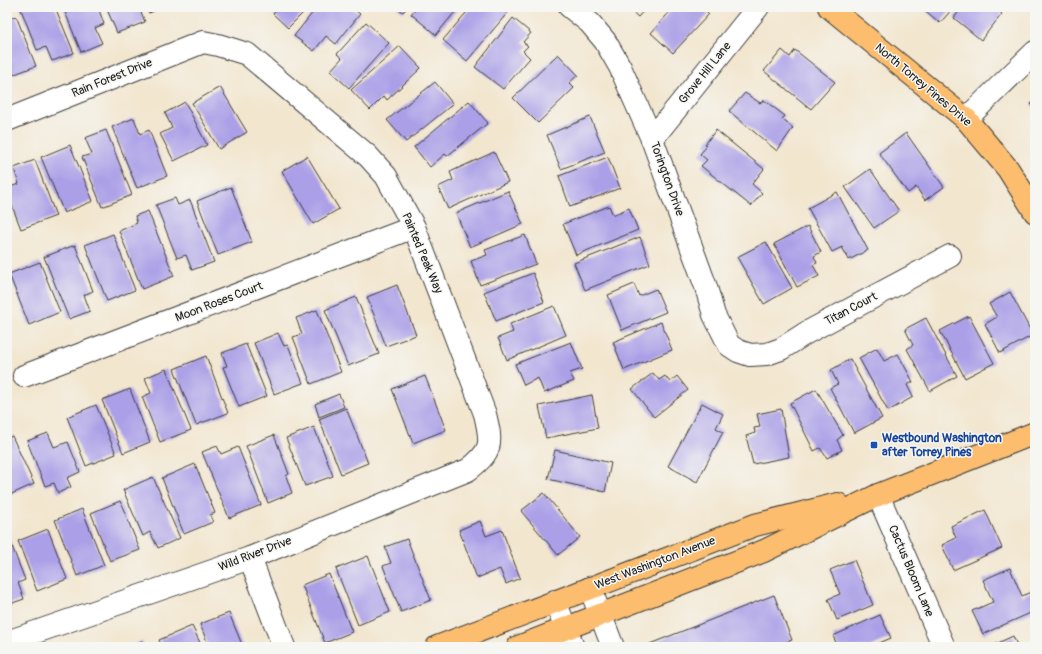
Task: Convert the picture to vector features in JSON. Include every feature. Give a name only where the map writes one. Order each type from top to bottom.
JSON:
[{"type":"main road","name":"North Torrey Pines Drive","points":[[829,7],[966,119],[1008,169],[1035,212]]},
{"type":"main road","name":"West Washington Avenue","points":[[518,647],[569,638],[600,616],[764,551],[878,494],[1035,433]]},
{"type":"main road","name":"West Washington Avenue","points":[[437,647],[755,525],[878,494]]},
{"type":"street","name":"Torington Drive","points":[[570,7],[590,23],[605,41],[620,67],[652,139],[722,334],[729,345],[738,351],[750,355]]},
{"type":"street","name":"Grove Hill Lane","points":[[652,139],[758,7]]},
{"type":"street","name":"Rain Forest Drive","points":[[7,120],[204,42],[218,45]]},
{"type":"street","name":"Painted Peak Way","points":[[218,45],[247,54],[368,156],[386,176],[414,227],[485,414],[490,444]]},
{"type":"street","points":[[966,119],[1035,52]]},
{"type":"street","name":"Moon Roses Court","points":[[24,376],[414,227]]},
{"type":"street","name":"Titan Court","points":[[750,355],[767,354],[781,349],[806,333],[950,256]]},
{"type":"street","name":"Wild River Drive","points":[[7,642],[250,558],[468,470],[482,460],[490,444]]},
{"type":"street","name":"Cactus Bloom Lane","points":[[878,494],[944,647]]},
{"type":"street","points":[[250,558],[284,647]]},
{"type":"street","points":[[590,588],[613,647]]},
{"type":"street","points":[[555,601],[569,638]]},
{"type":"building","points":[[20,7],[55,7],[74,53],[52,61],[46,47],[37,50]]},
{"type":"building","points":[[63,7],[98,7],[104,24],[95,28],[102,43],[81,52]]},
{"type":"building","points":[[106,7],[139,7],[145,22],[117,33]]},
{"type":"building","points":[[147,7],[164,7],[149,13]]},
{"type":"building","points":[[280,7],[309,7],[288,28],[273,14]]},
{"type":"building","points":[[317,7],[351,7],[360,14],[336,44],[326,36],[314,51],[294,36]]},
{"type":"building","points":[[396,7],[408,7],[403,12]]},
{"type":"building","points":[[417,7],[459,7],[436,35],[411,14]]},
{"type":"building","points":[[471,7],[476,7],[478,9],[480,7],[504,7],[509,11],[467,61],[443,40]]},
{"type":"building","points":[[627,7],[647,7],[638,17]]},
{"type":"building","points":[[674,7],[702,7],[709,14],[673,53],[651,33]]},
{"type":"building","points":[[921,7],[954,7],[940,23]]},
{"type":"building","points":[[962,7],[994,7],[1002,14],[981,40],[954,18]]},
{"type":"building","points":[[16,16],[36,66],[7,77],[7,19]]},
{"type":"building","points":[[513,18],[531,33],[523,42],[528,46],[523,51],[530,58],[503,89],[475,67]]},
{"type":"building","points":[[366,22],[389,43],[349,88],[330,71],[342,58],[337,54]]},
{"type":"building","points":[[400,46],[421,68],[387,100],[384,96],[370,110],[351,90]]},
{"type":"building","points":[[782,50],[790,57],[795,50],[835,82],[811,109],[764,71]]},
{"type":"building","points":[[558,54],[578,75],[569,83],[574,88],[538,123],[513,98]]},
{"type":"building","points":[[435,82],[453,104],[406,142],[387,120]]},
{"type":"building","points":[[220,87],[247,132],[219,149],[192,103]]},
{"type":"building","points":[[745,93],[760,103],[764,100],[785,116],[782,119],[793,128],[777,151],[729,111]]},
{"type":"building","points":[[1035,100],[1035,109],[1031,104]]},
{"type":"building","points":[[469,101],[488,123],[447,156],[445,154],[430,167],[414,147]]},
{"type":"building","points":[[185,102],[207,145],[174,161],[160,134],[172,128],[165,113]]},
{"type":"building","points":[[590,117],[605,152],[561,169],[547,135]]},
{"type":"building","points":[[134,118],[140,134],[149,130],[167,176],[137,188],[112,127]]},
{"type":"building","points":[[106,130],[132,195],[102,207],[82,157],[92,154],[85,138]]},
{"type":"building","points":[[716,130],[764,169],[752,184],[762,193],[751,206],[701,166],[707,160],[700,154],[707,146],[705,144]]},
{"type":"building","points":[[906,133],[944,187],[925,200],[916,187],[908,193],[879,153]]},
{"type":"building","points":[[70,145],[93,201],[64,213],[41,157]]},
{"type":"building","points":[[494,152],[508,182],[448,209],[438,187],[453,180],[450,172]]},
{"type":"building","points":[[307,156],[339,209],[313,224],[282,171]]},
{"type":"building","points":[[608,157],[620,188],[570,207],[559,176]]},
{"type":"building","points":[[35,160],[56,216],[21,229],[7,193],[7,188],[19,184],[14,168]]},
{"type":"building","points":[[870,169],[899,211],[874,228],[845,187]]},
{"type":"building","points":[[231,187],[252,242],[218,255],[197,201]]},
{"type":"building","points":[[508,191],[523,224],[470,247],[456,213]]},
{"type":"building","points":[[837,192],[868,250],[849,260],[842,247],[832,252],[808,208]]},
{"type":"building","points":[[175,198],[178,205],[190,200],[214,262],[192,270],[186,255],[177,258],[156,205]]},
{"type":"building","points":[[609,206],[613,215],[629,208],[638,230],[576,255],[563,224]]},
{"type":"building","points":[[148,211],[174,276],[142,289],[119,231],[137,223],[135,216]]},
{"type":"building","points":[[808,226],[821,252],[814,256],[817,263],[813,265],[819,276],[797,287],[774,244]]},
{"type":"building","points":[[113,234],[135,290],[107,301],[85,245]]},
{"type":"building","points":[[525,235],[536,264],[480,285],[471,261],[487,255],[485,250]]},
{"type":"building","points":[[640,237],[650,264],[585,290],[574,263]]},
{"type":"building","points":[[766,242],[792,288],[764,304],[737,257]]},
{"type":"building","points":[[75,245],[93,291],[84,295],[90,311],[69,319],[44,257]]},
{"type":"building","points":[[40,262],[60,312],[29,325],[9,274]]},
{"type":"building","points":[[533,273],[544,302],[496,321],[484,292]]},
{"type":"building","points":[[634,284],[639,296],[656,289],[666,312],[622,330],[608,295]]},
{"type":"building","points":[[397,285],[416,335],[386,346],[367,297]]},
{"type":"building","points":[[1010,292],[1033,335],[1000,353],[985,324],[997,317],[989,304]]},
{"type":"building","points":[[356,297],[379,354],[348,366],[325,310]]},
{"type":"building","points":[[554,306],[566,335],[507,360],[498,338],[513,332],[510,324]]},
{"type":"building","points":[[317,310],[341,372],[311,384],[293,337],[302,334],[296,318]]},
{"type":"building","points":[[969,316],[994,363],[965,378],[940,331]]},
{"type":"building","points":[[926,318],[957,376],[930,391],[907,349],[913,345],[905,329]]},
{"type":"building","points":[[661,322],[672,350],[624,370],[613,342]]},
{"type":"building","points":[[278,333],[284,346],[288,345],[303,383],[274,394],[254,343]]},
{"type":"building","points":[[571,342],[582,369],[570,373],[574,381],[544,393],[538,378],[524,385],[515,364]]},
{"type":"building","points":[[246,344],[267,396],[239,407],[223,367],[227,366],[222,353]]},
{"type":"building","points":[[877,348],[884,361],[898,354],[913,382],[907,385],[913,397],[888,411],[859,358]]},
{"type":"building","points":[[206,356],[228,413],[196,425],[174,369]]},
{"type":"building","points":[[850,359],[882,418],[854,433],[830,388],[838,384],[831,370]]},
{"type":"building","points":[[166,369],[191,430],[160,442],[142,397],[151,393],[145,378]]},
{"type":"building","points":[[653,373],[659,380],[665,376],[670,382],[677,376],[688,390],[654,417],[632,389]]},
{"type":"building","points":[[425,376],[446,430],[413,443],[392,389]]},
{"type":"building","points":[[130,389],[150,442],[123,453],[102,400]]},
{"type":"building","points":[[816,389],[843,435],[837,440],[842,450],[827,458],[820,448],[814,451],[790,403]]},
{"type":"building","points":[[339,394],[344,407],[319,417],[315,404]]},
{"type":"building","points":[[592,395],[598,428],[546,438],[539,406]]},
{"type":"building","points":[[702,403],[723,414],[716,428],[723,432],[697,482],[668,466]]},
{"type":"building","points":[[96,405],[116,454],[86,466],[67,417]]},
{"type":"building","points":[[346,408],[368,463],[341,474],[319,419]]},
{"type":"building","points":[[781,409],[789,457],[753,464],[746,436],[755,433],[754,428],[760,427],[757,414]]},
{"type":"building","points":[[314,427],[333,476],[305,486],[286,438]]},
{"type":"building","points":[[48,433],[54,447],[68,442],[80,472],[67,478],[71,487],[58,493],[54,483],[45,486],[27,441]]},
{"type":"building","points":[[274,435],[289,474],[286,476],[292,493],[268,503],[246,446]]},
{"type":"building","points":[[12,436],[34,484],[7,496],[7,438]]},
{"type":"building","points":[[217,446],[221,454],[238,447],[261,505],[229,518],[202,452]]},
{"type":"building","points":[[555,450],[611,463],[605,492],[548,479]]},
{"type":"building","points":[[195,464],[215,513],[210,515],[213,522],[184,534],[162,478]]},
{"type":"building","points":[[153,477],[180,538],[158,548],[150,532],[143,536],[123,490]]},
{"type":"building","points":[[544,493],[580,537],[558,555],[521,511]]},
{"type":"building","points":[[120,501],[140,550],[110,561],[91,513]]},
{"type":"building","points":[[82,509],[104,565],[77,576],[55,520]]},
{"type":"building","points":[[985,510],[1002,548],[953,570],[942,545],[956,538],[951,526]]},
{"type":"building","points":[[480,521],[486,536],[502,530],[520,578],[506,584],[500,569],[477,578],[459,530]]},
{"type":"building","points":[[48,529],[67,579],[37,591],[18,541]]},
{"type":"building","points":[[7,533],[25,580],[18,583],[24,599],[7,605]]},
{"type":"building","points":[[407,539],[431,600],[401,612],[383,566],[391,563],[385,547]]},
{"type":"building","points":[[368,556],[390,612],[358,625],[336,569]]},
{"type":"building","points":[[854,560],[873,605],[837,620],[828,599],[840,594],[830,570]]},
{"type":"building","points":[[1010,568],[1022,596],[1035,590],[1035,611],[983,634],[972,611],[993,602],[983,580]]},
{"type":"building","points":[[329,574],[352,632],[325,643],[302,585]]},
{"type":"building","points":[[774,595],[792,640],[778,645],[778,647],[642,647]]},
{"type":"building","points":[[229,613],[243,647],[209,647],[200,624]]},
{"type":"building","points":[[880,615],[891,638],[870,647],[838,647],[833,636]]},
{"type":"building","points":[[192,626],[202,647],[162,647],[159,640]]},
{"type":"building","points":[[1013,636],[1018,647],[989,647]]},
{"type":"building","points":[[142,641],[144,647],[128,647]]},
{"type":"place","name":"Westbound Washington after Torrey Pines","points":[[874,445]]}]
